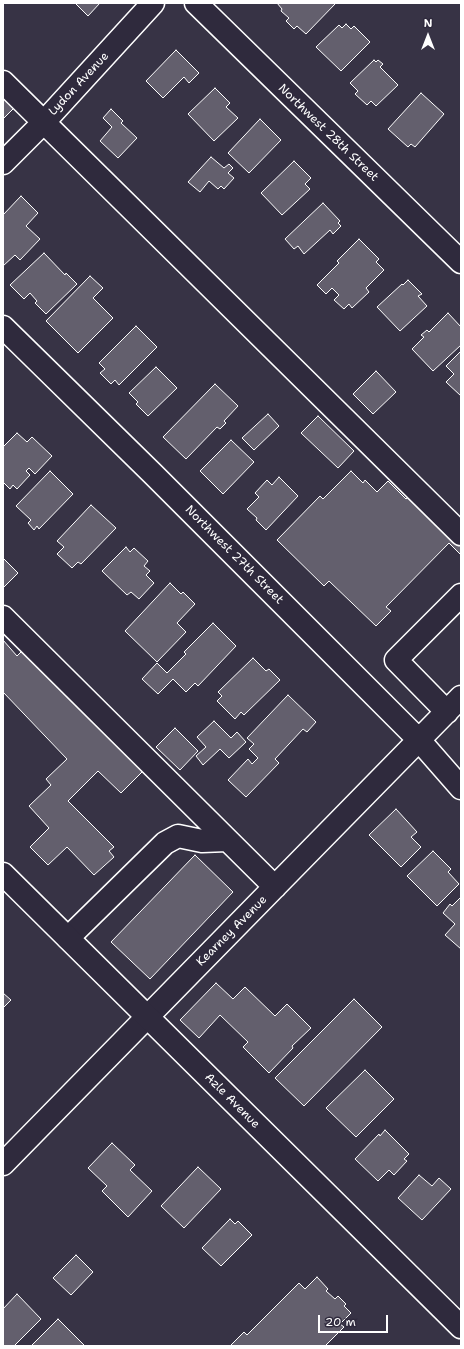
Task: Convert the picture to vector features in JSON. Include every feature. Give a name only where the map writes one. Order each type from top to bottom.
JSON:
[{"type":"street","name":"Lydon Avenue","points":[[3,163],[44,122],[152,3]]},
{"type":"street","name":"Northwest 28th Street","points":[[196,3],[461,262]]},
{"type":"street","points":[[3,82],[461,534]]},
{"type":"street","name":"Northwest 27th Street","points":[[3,327],[147,468],[419,740],[461,788]]},
{"type":"street","points":[[454,704],[396,660],[461,595]]},
{"type":"street","points":[[3,617],[274,887]]},
{"type":"street","name":"Kearney Avenue","points":[[3,1164],[454,704]]},
{"type":"street","points":[[68,938],[165,843],[178,836],[202,840],[227,840]]},
{"type":"street","name":"Azle Avenue","points":[[3,874],[461,1327]]},
{"type":"building","points":[[75,3],[100,3],[88,16]]},
{"type":"building","points":[[277,3],[336,3],[306,34],[297,26],[294,29],[286,21],[289,18],[281,11],[282,9]]},
{"type":"building","points":[[346,24],[351,29],[354,26],[370,42],[341,71],[316,47],[339,25],[342,28]]},
{"type":"building","points":[[176,50],[199,73],[189,83],[184,77],[163,98],[146,81]]},
{"type":"building","points":[[374,60],[376,62],[378,60],[383,64],[380,67],[398,85],[376,106],[371,101],[367,105],[355,94],[358,91],[350,83]]},
{"type":"building","points":[[3,87],[19,103],[3,119]]},
{"type":"building","points":[[215,88],[230,103],[226,107],[238,118],[214,141],[188,114]]},
{"type":"building","points":[[421,93],[444,114],[415,147],[411,144],[408,147],[388,129]]},
{"type":"building","points":[[111,109],[123,121],[121,123],[137,138],[118,158],[100,141],[112,127],[103,118]]},
{"type":"building","points":[[260,119],[281,140],[249,173],[228,153]]},
{"type":"building","points":[[211,157],[224,168],[229,164],[233,168],[228,173],[234,178],[224,189],[221,186],[218,189],[209,181],[200,192],[188,182]]},
{"type":"building","points":[[294,161],[311,178],[305,184],[310,189],[282,215],[261,193]]},
{"type":"building","points":[[21,196],[38,213],[26,226],[40,239],[20,260],[15,255],[3,266],[3,215]]},
{"type":"building","points":[[323,203],[340,221],[338,223],[341,226],[333,234],[330,230],[304,254],[298,246],[294,249],[285,239]]},
{"type":"building","points":[[359,239],[379,259],[376,262],[384,270],[366,288],[369,292],[352,308],[349,304],[344,309],[334,300],[339,295],[332,288],[326,294],[317,285],[339,263],[337,261]]},
{"type":"building","points":[[44,253],[65,275],[66,273],[77,284],[46,314],[35,303],[37,301],[30,293],[24,299],[10,285]]},
{"type":"building","points":[[90,276],[103,288],[93,298],[113,318],[78,353],[46,321]]},
{"type":"building","points":[[408,280],[422,294],[418,296],[427,306],[400,331],[377,307]]},
{"type":"building","points":[[448,313],[461,327],[461,345],[433,371],[412,349],[424,337],[421,335],[427,330],[429,332]]},
{"type":"building","points":[[136,326],[157,347],[119,385],[115,380],[111,384],[100,373],[105,369],[99,363]]},
{"type":"building","points":[[461,351],[461,396],[446,382],[454,374],[446,366]]},
{"type":"building","points":[[156,367],[177,388],[148,416],[136,404],[138,402],[129,393]]},
{"type":"building","points":[[376,371],[396,392],[373,414],[353,394]]},
{"type":"building","points":[[215,384],[238,406],[224,421],[226,423],[220,429],[217,427],[186,459],[163,437]]},
{"type":"building","points":[[268,414],[279,426],[254,450],[242,438]]},
{"type":"building","points":[[318,416],[354,451],[338,468],[301,433]]},
{"type":"building","points":[[17,433],[27,442],[32,437],[52,456],[35,474],[29,468],[26,471],[30,475],[17,489],[13,485],[10,489],[3,482],[3,447]]},
{"type":"building","points":[[231,440],[254,462],[223,494],[200,471]]},
{"type":"building","points":[[50,471],[73,494],[39,529],[37,526],[34,530],[28,523],[31,520],[16,506]]},
{"type":"building","points":[[351,471],[363,483],[365,480],[377,492],[388,481],[406,499],[414,492],[461,542],[461,555],[449,543],[386,607],[391,611],[376,626],[329,581],[324,586],[277,540],[320,496],[323,499]]},
{"type":"building","points":[[279,477],[298,496],[266,530],[256,520],[257,518],[247,509],[259,497],[255,493],[267,480],[272,485]]},
{"type":"building","points":[[91,505],[116,528],[81,564],[78,562],[72,568],[57,554],[64,547],[57,541]]},
{"type":"building","points":[[126,547],[130,552],[134,548],[148,561],[144,566],[150,571],[146,575],[154,583],[139,599],[131,592],[127,595],[102,571]]},
{"type":"building","points":[[3,558],[18,573],[3,588]]},
{"type":"building","points":[[170,583],[181,594],[183,592],[195,604],[177,623],[186,632],[157,662],[125,631]]},
{"type":"building","points":[[213,623],[236,646],[198,686],[195,683],[186,692],[173,679],[158,694],[142,679],[157,663],[167,673],[186,654],[184,652]]},
{"type":"building","points":[[3,640],[17,656],[24,649],[143,771],[121,793],[98,771],[68,801],[114,847],[109,851],[114,857],[94,875],[67,847],[48,865],[30,847],[49,828],[29,806],[51,785],[46,779],[67,759],[3,692]]},
{"type":"building","points":[[253,658],[266,671],[269,669],[280,680],[244,715],[241,712],[235,719],[217,701],[222,696],[218,692]]},
{"type":"building","points":[[288,695],[316,722],[307,732],[303,729],[275,759],[279,763],[246,797],[228,780],[248,759],[252,764],[258,758],[249,749],[254,744],[247,738]]},
{"type":"building","points":[[214,721],[231,738],[237,732],[246,742],[229,758],[220,749],[203,765],[196,756],[206,747],[197,737]]},
{"type":"building","points":[[175,728],[198,751],[180,770],[156,747]]},
{"type":"building","points":[[396,809],[417,832],[411,837],[421,847],[401,867],[369,835]]},
{"type":"building","points":[[433,851],[451,869],[448,872],[459,884],[437,906],[407,876]]},
{"type":"building","points":[[195,855],[233,892],[150,979],[111,942]]},
{"type":"building","points":[[461,897],[461,949],[445,935],[455,924],[443,913],[450,904],[452,906]]},
{"type":"building","points":[[216,983],[233,999],[245,987],[275,1016],[287,1004],[311,1028],[292,1046],[293,1048],[269,1073],[243,1047],[248,1042],[220,1015],[199,1038],[180,1020]]},
{"type":"building","points":[[3,993],[11,1000],[3,1008]]},
{"type":"building","points":[[354,999],[382,1027],[304,1106],[275,1078]]},
{"type":"building","points":[[365,1070],[394,1099],[356,1137],[326,1108]]},
{"type":"building","points":[[385,1130],[409,1154],[404,1159],[407,1161],[394,1175],[389,1170],[378,1181],[355,1159],[379,1134],[380,1136]]},
{"type":"building","points":[[112,1143],[135,1165],[130,1170],[152,1191],[128,1217],[102,1191],[107,1186],[88,1168]]},
{"type":"building","points":[[198,1167],[221,1189],[184,1228],[161,1206]]},
{"type":"building","points":[[419,1175],[432,1186],[439,1178],[451,1189],[422,1220],[398,1198]]},
{"type":"building","points":[[230,1219],[235,1224],[238,1221],[252,1235],[221,1266],[202,1248]]},
{"type":"building","points":[[76,1255],[93,1272],[71,1295],[53,1278]]},
{"type":"building","points":[[317,1277],[328,1289],[326,1291],[335,1299],[338,1296],[346,1304],[344,1306],[351,1313],[340,1324],[344,1327],[325,1346],[230,1346],[244,1332],[247,1335],[299,1283],[305,1289]]},
{"type":"building","points":[[17,1294],[41,1319],[14,1346],[3,1346],[3,1309]]},
{"type":"building","points":[[58,1319],[85,1346],[31,1346]]}]
